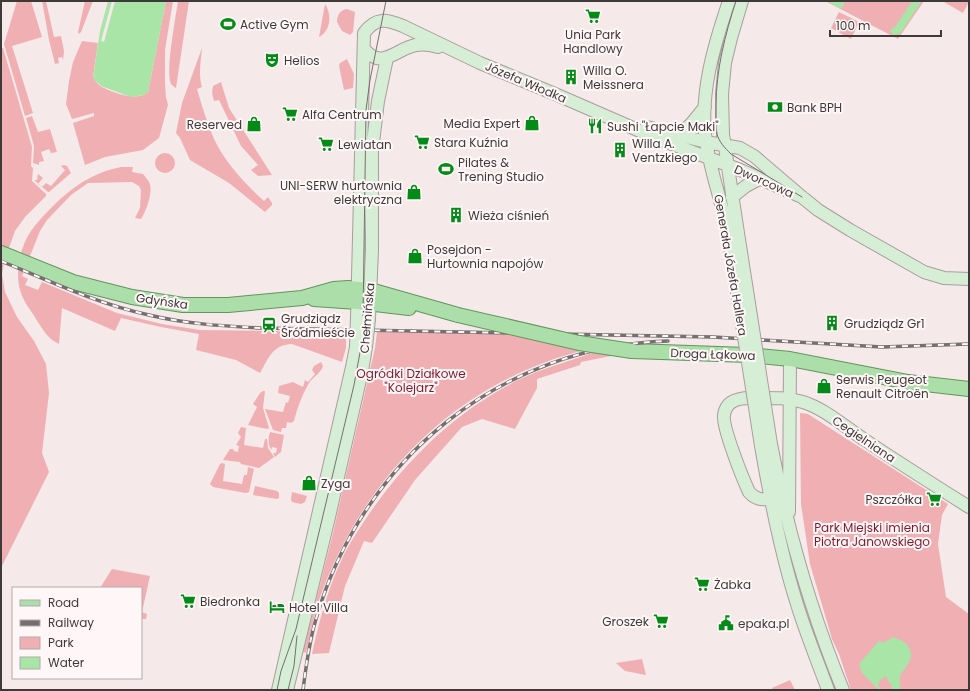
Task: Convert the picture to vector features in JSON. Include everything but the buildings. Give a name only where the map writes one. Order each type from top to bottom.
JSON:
[{"type":"main road","name":"Generała Józefa Hallera","points":[[729,1],[710,64],[704,127],[709,158],[722,208],[733,234]]},
{"type":"main road","name":"Generała Józefa Hallera","points":[[742,1],[731,38],[723,74],[722,112],[732,197],[733,234],[766,445],[770,499],[796,603],[828,690]]},
{"type":"main road","name":"Chełmińska","points":[[364,296],[359,268],[364,33],[369,26],[376,22],[391,22]]},
{"type":"main road","name":"Józefa Włodka","points":[[391,22],[415,31],[456,53],[656,138],[728,164]]},
{"type":"main road","name":"Józefa Włodka","points":[[387,58],[403,49],[416,45],[433,46],[456,53]]},
{"type":"main road","points":[[364,49],[372,57],[387,58]]},
{"type":"main road","name":"Chełmińska","points":[[287,690],[329,517],[360,379],[364,296],[372,250],[372,151],[378,101],[387,58]]},
{"type":"main road","points":[[678,135],[691,124],[705,107]]},
{"type":"main road","name":"Józefa Włodka","points":[[596,112],[660,131],[725,146]]},
{"type":"main road","name":"Dworcowa","points":[[725,146],[740,148],[754,156],[802,197]]},
{"type":"main road","name":"Dworcowa","points":[[728,164],[802,197]]},
{"type":"main road","points":[[732,197],[746,186],[759,179]]},
{"type":"main road","points":[[802,197],[818,210],[850,230],[929,275],[969,280]]},
{"type":"main road","name":"Gdyńska","points":[[1,253],[27,265],[73,282],[162,302],[184,305],[228,305],[302,298],[364,296]]},
{"type":"main road","name":"Chełmińska","points":[[334,289],[351,282],[359,268]]},
{"type":"main road","name":"Gdyńska","points":[[302,298],[334,289],[348,288],[364,296]]},
{"type":"main road","name":"Droga Łąkowa","points":[[364,296],[458,315],[601,347],[632,351],[748,355],[790,359],[908,382],[969,389]]},
{"type":"main road","name":"Chełmińska","points":[[278,690],[350,374],[361,347]]},
{"type":"main road","points":[[789,528],[790,359]]},
{"type":"main road","name":"Cegielniana","points":[[770,499],[762,500],[749,492],[726,428],[724,415],[727,406],[736,399],[774,398],[790,399],[805,403],[824,413],[969,507]]},
{"type":"main road","name":"Generała Józefa Hallera","points":[[766,445],[780,488],[789,528],[809,599],[843,690]]},
{"type":"green space","points":[[17,1],[31,1],[42,37],[12,46],[33,113],[25,116],[4,44]]},
{"type":"green space","points":[[42,1],[46,1],[54,37],[61,36],[64,51],[63,60],[62,57],[58,58],[59,63],[55,64],[49,40]]},
{"type":"green space","points":[[85,1],[93,1],[79,34],[78,32]]},
{"type":"green space","points":[[166,1],[173,1],[165,50],[165,83],[168,105],[159,138],[143,150],[105,157],[85,165],[73,123],[94,116],[94,113],[72,119],[66,104],[73,62],[82,41],[98,43],[93,77],[99,85],[125,96],[143,95],[148,92]]},
{"type":"green space","points":[[178,1],[189,1],[176,88],[171,84],[169,78],[169,68]]},
{"type":"green space","points":[[825,1],[924,1],[898,39]]},
{"type":"green space","points":[[942,1],[969,1],[969,2],[963,13]]},
{"type":"green space","points":[[325,4],[329,13],[329,22],[326,31],[319,37]]},
{"type":"green space","points":[[347,9],[355,12],[353,32],[350,35],[342,31],[337,22],[339,13],[342,10]]},
{"type":"green space","points":[[839,12],[859,22],[851,39],[831,28]]},
{"type":"green space","points":[[1,48],[3,48],[32,147],[32,181],[46,194],[46,196],[25,217],[15,231],[5,259],[2,274],[5,292],[17,317],[34,341],[46,364],[49,393],[42,453],[49,472],[1,568]]},
{"type":"green space","points":[[202,48],[200,72],[202,87],[197,89],[209,127],[218,147],[236,172],[264,201],[268,197],[272,203],[272,205],[265,212],[229,183],[190,160],[180,138],[176,133],[182,103]]},
{"type":"green space","points":[[347,59],[354,74],[353,88],[344,90],[339,66],[340,63]]},
{"type":"green space","points":[[221,82],[229,108],[272,175],[258,176],[251,170],[258,165],[241,146],[219,100],[214,101],[212,93],[213,86]]},
{"type":"green space","points":[[32,116],[38,132],[50,129],[57,152],[51,153],[49,149],[41,152],[44,161],[39,162],[39,165],[33,163],[34,146],[26,118]]},
{"type":"green space","points":[[165,153],[172,156],[175,163],[172,170],[165,173],[158,170],[155,163],[158,156]]},
{"type":"green space","points":[[61,166],[67,166],[71,173],[49,192],[42,187],[46,183],[51,186],[65,170]]},
{"type":"green space","points":[[121,167],[133,167],[132,172],[143,174],[149,182],[151,190],[150,196],[141,219],[135,218],[140,208],[141,190],[139,186],[132,182],[88,183],[71,195],[47,220],[40,231],[22,276],[28,279],[25,285],[38,290],[42,282],[117,313],[162,324],[200,330],[346,332],[346,348],[342,362],[292,344],[285,345],[275,350],[269,357],[260,373],[236,360],[196,350],[199,334],[121,318],[115,331],[62,308],[59,344],[48,337],[27,305],[20,290],[18,267],[21,252],[27,237],[38,221],[76,186],[101,173]]},
{"type":"green space","points":[[38,174],[43,178],[38,184],[34,180],[37,180]]},
{"type":"green space","name":"Ogródki Działkowe \"Kolejarz\"","points":[[377,332],[513,334],[584,350],[551,360],[506,379],[469,401],[436,427],[405,456],[378,489],[354,525],[334,563],[318,603],[306,653],[303,652],[333,533],[375,348]]},
{"type":"green space","points":[[595,352],[616,355],[581,362],[580,365],[537,379],[537,388],[515,429],[482,419],[462,427],[415,480],[372,543],[364,541],[345,586],[329,653],[312,654],[328,595],[336,572],[347,549],[384,493],[417,455],[454,421],[495,392],[537,372]]},
{"type":"green space","points":[[321,362],[323,366],[306,388],[294,421],[291,423],[287,422],[286,428],[282,428],[281,432],[273,430],[265,409],[283,412],[286,402],[288,403],[290,396],[278,393],[279,386],[293,382],[303,387],[305,380],[308,382],[315,374],[312,370],[314,366]]},
{"type":"green space","points":[[263,391],[265,391],[263,408],[269,428],[267,429],[248,425],[257,407],[253,404]]},
{"type":"green space","name":"Park Miejski imienia Piotra Janowskiego","points":[[800,413],[808,414],[948,504],[942,515],[938,544],[946,597],[969,614],[969,690],[851,690],[839,654],[832,639],[810,564],[801,504]]},
{"type":"green space","points":[[241,427],[246,428],[244,445],[263,448],[265,439],[267,439],[268,448],[274,457],[259,468],[241,464],[240,462],[223,460],[230,449],[238,452],[239,446],[236,445],[241,437],[238,433]]},
{"type":"green space","points":[[270,432],[284,435],[281,452],[275,457],[273,453],[276,453],[277,448],[272,447],[271,450],[270,448]]},
{"type":"green space","points":[[220,464],[225,464],[223,481],[242,484],[244,475],[247,475],[248,467],[254,469],[249,492],[246,493],[213,487],[210,484]]},
{"type":"green space","points":[[255,486],[277,491],[279,493],[279,498],[277,499],[253,495]]},
{"type":"green space","points":[[292,492],[307,496],[305,502],[301,504],[292,502]]},
{"type":"green space","points":[[112,569],[150,576],[142,612],[142,587],[101,587]]},
{"type":"green space","points":[[142,612],[147,614],[146,619],[142,619]]},
{"type":"green space","points":[[642,659],[646,675],[625,671],[616,663]]},
{"type":"green space","points":[[790,680],[795,690],[773,690],[772,688]]},
{"type":"water","points":[[108,1],[166,1],[148,92],[144,95],[131,97],[101,86],[93,78],[100,31]]},
{"type":"water","points":[[891,637],[904,642],[908,646],[911,654],[910,659],[901,673],[901,690],[891,690],[892,685],[886,676],[880,680],[878,685],[881,690],[879,690],[862,673],[859,664],[880,640],[882,643],[891,639]]},
{"type":"pier","points":[[112,1],[115,1],[104,42],[101,41]]},
{"type":"waterway","points":[[834,1],[840,4]]},
{"type":"waterway","points":[[895,31],[898,30],[917,1]]},
{"type":"tram line","points":[[277,690],[281,671],[296,629],[354,385],[361,347],[363,319],[366,110],[370,80],[386,1]]},
{"type":"tram line","points":[[736,1],[719,66],[716,93],[716,131],[718,137],[722,145],[731,154],[802,197]]},
{"type":"tram line","points":[[288,690],[294,666],[297,636]]},
{"type":"railway","points":[[1,261],[111,305],[163,318],[191,323],[261,328],[713,337],[882,347],[969,344]]},
{"type":"railway","points":[[303,690],[308,654],[316,619],[337,561],[367,509],[404,462],[447,422],[495,389],[549,364],[607,348],[668,341]]},
{"type":"place","name":"Unia Park Handlowy","points":[[593,16]]},
{"type":"place","name":"Active Gym","points":[[228,24]]},
{"type":"place","name":"Helios","points":[[272,60]]},
{"type":"place","name":"Willa O. Meissnera","points":[[571,77]]},
{"type":"place","name":"Bank BPH","points":[[775,107]]},
{"type":"place","name":"Alfa Centrum","points":[[290,114]]},
{"type":"place","name":"Media Expert","points":[[532,123]]},
{"type":"place","name":"Reserved","points":[[254,124]]},
{"type":"place","name":"Sushi \"Łapcie Maki\"","points":[[595,126]]},
{"type":"place","name":"Stara Kuźnia","points":[[422,142]]},
{"type":"place","name":"Lewiatan","points":[[326,144]]},
{"type":"place","name":"Willa A. Ventzkiego","points":[[620,150]]},
{"type":"place","name":"Pilates & Trening Studio","points":[[446,169]]},
{"type":"place","name":"UNI-SERW hurtownia elektryczna","points":[[414,192]]},
{"type":"place","name":"Wieża ciśnień","points":[[456,215]]},
{"type":"place","name":"Posejdon - Hurtownia napojów","points":[[415,256]]},
{"type":"place","name":"Grudziądz Gr1","points":[[832,323]]},
{"type":"place","name":"Grudziądz Śródmieście","points":[[269,325]]},
{"type":"place","name":"Serwis Peugeot Renault Citroën","points":[[824,386]]},
{"type":"place","name":"Zyga","points":[[309,483]]},
{"type":"place","name":"Pszczółka","points":[[934,499]]},
{"type":"place","name":"Żabka","points":[[702,584]]},
{"type":"place","name":"Biedronka","points":[[188,601]]},
{"type":"place","name":"Hotel Villa","points":[[277,607]]},
{"type":"place","name":"Groszek","points":[[661,621]]},
{"type":"place","name":"epaka.pl","points":[[726,623]]}]
